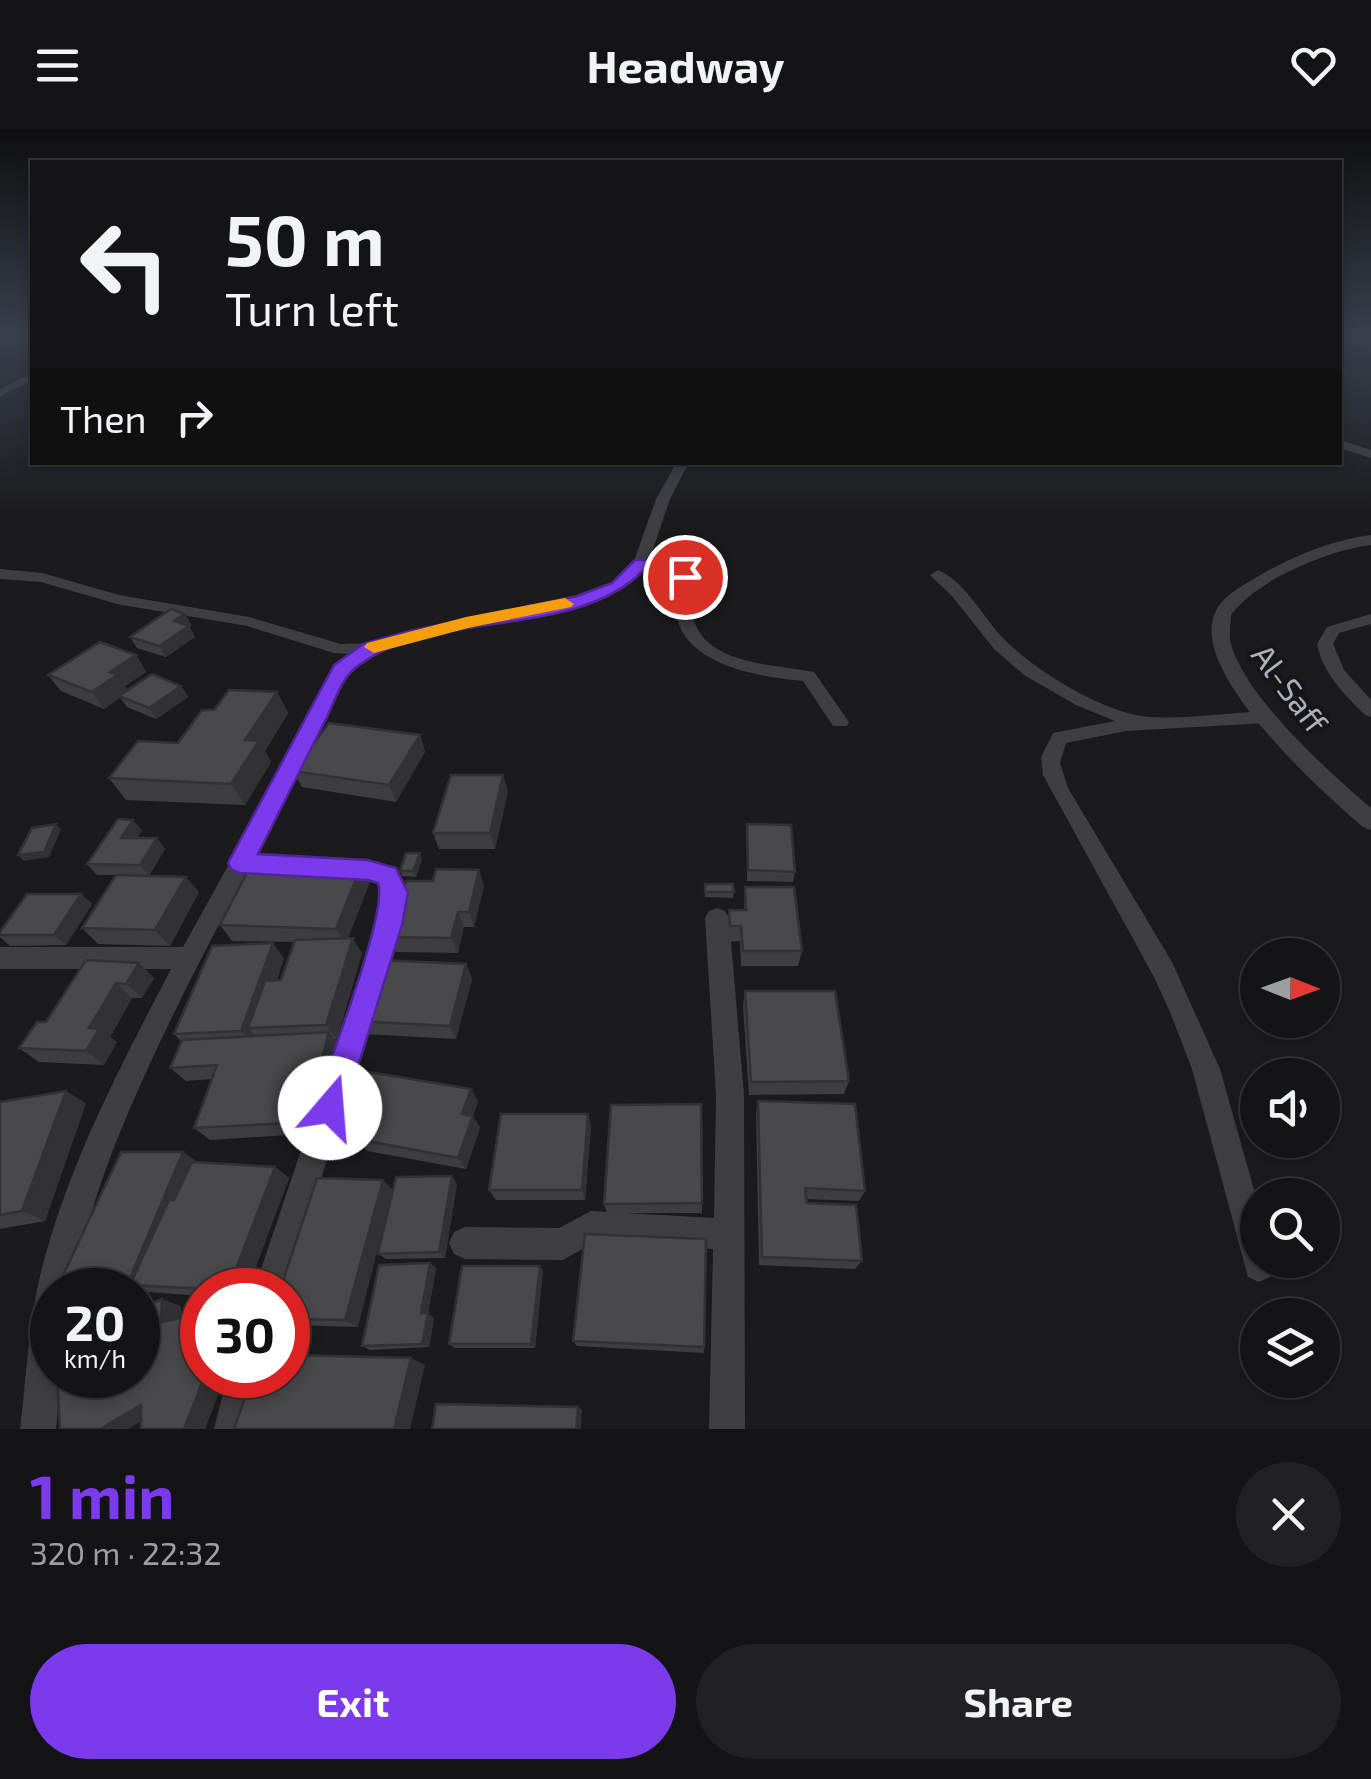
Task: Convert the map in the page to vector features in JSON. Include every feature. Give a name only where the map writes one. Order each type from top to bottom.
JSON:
[{"type":"street","points":[[1342,445],[1371,454]]},
{"type":"street","points":[[0,574],[30,576],[117,599],[248,622],[340,659],[466,623],[582,601],[618,586],[641,564],[663,499],[681,465]]},
{"type":"street","name":"Al-Saff","points":[[1371,540],[1320,554],[1249,590],[1223,613],[1220,631],[1226,655],[1266,716],[1326,783],[1371,821]]},
{"type":"street","points":[[641,564],[685,577],[685,618],[696,642],[740,664],[778,675],[808,676],[823,690],[826,706],[840,722]]},
{"type":"street","points":[[938,574],[972,606],[997,642],[1036,674],[1080,700],[1148,724]]},
{"type":"street","points":[[1371,619],[1333,630],[1325,644],[1327,658],[1340,678],[1371,711]]},
{"type":"street","points":[[59,1268],[69,1226],[121,1100],[340,659]]},
{"type":"street","points":[[1240,1198],[1206,1069],[1182,1011],[1050,768],[1050,752],[1060,738],[1148,724],[1266,716]]},
{"type":"street","points":[[240,863],[277,865]]},
{"type":"street","points":[[277,1268],[395,893],[387,875],[313,867]]},
{"type":"street","points":[[717,918],[730,1095],[728,1429]]},
{"type":"street","points":[[0,958],[192,958]]},
{"type":"street","points":[[464,1243],[563,1244],[591,1226],[727,1234]]},
{"type":"street","points":[[38,1429],[41,1398]]},
{"type":"street","points":[[232,1429],[239,1398]]},
{"type":"building","points":[[171,609],[185,614],[174,621],[189,626],[159,646],[130,637]]},
{"type":"building","points":[[100,642],[136,655],[110,672],[117,675],[92,692],[48,675]]},
{"type":"building","points":[[152,674],[181,686],[149,708],[119,696]]},
{"type":"building","points":[[229,690],[277,692],[245,740],[259,741],[231,784],[109,778],[138,741],[178,743],[202,710],[214,710]]},
{"type":"building","points":[[329,723],[420,735],[389,785],[293,771]]},
{"type":"building","points":[[451,775],[503,775],[490,833],[433,833]]},
{"type":"building","points":[[118,819],[133,820],[121,838],[157,838],[140,865],[87,864]]},
{"type":"building","points":[[56,824],[44,852],[18,855],[32,828]]},
{"type":"building","points":[[747,824],[791,825],[795,872],[748,870]]},
{"type":"building","points":[[406,853],[420,853],[413,871],[400,871]]},
{"type":"building","points":[[253,861],[362,864],[336,929],[220,925]]},
{"type":"building","points":[[436,869],[479,870],[469,912],[458,912],[451,938],[388,937],[406,881],[433,881]]},
{"type":"building","points":[[116,875],[186,877],[155,930],[82,928]]},
{"type":"building","points":[[705,884],[733,884],[734,892],[705,892]]},
{"type":"building","points":[[745,887],[794,887],[802,951],[743,951],[741,926],[730,926],[729,910],[746,910]]},
{"type":"building","points":[[27,894],[81,894],[54,935],[0,935]]},
{"type":"building","points":[[353,938],[326,1025],[248,1028],[265,981],[281,980],[295,940]]},
{"type":"building","points":[[273,943],[241,1031],[174,1034],[212,946]]},
{"type":"building","points":[[86,960],[139,963],[126,984],[116,983],[89,1028],[99,1029],[86,1051],[19,1048],[37,1022],[46,1022]]},
{"type":"building","points":[[378,960],[466,964],[450,1026],[355,1021]]},
{"type":"building","points":[[745,991],[835,991],[849,1081],[751,1082]]},
{"type":"building","points":[[329,1032],[315,1085],[301,1086],[290,1123],[194,1128],[217,1065],[170,1068],[182,1040]]},
{"type":"building","points":[[363,1071],[471,1089],[462,1114],[473,1116],[458,1158],[357,1139],[365,1120],[342,1116]]},
{"type":"building","points":[[66,1091],[22,1211],[0,1215],[0,1102]]},
{"type":"building","points":[[758,1101],[855,1104],[865,1191],[805,1188],[807,1203],[856,1205],[862,1261],[762,1257]]},
{"type":"building","points":[[701,1104],[702,1203],[604,1204],[611,1105]]},
{"type":"building","points":[[501,1114],[588,1114],[582,1190],[489,1190]]},
{"type":"building","points":[[121,1152],[183,1152],[134,1268],[66,1268]]},
{"type":"building","points":[[192,1162],[275,1167],[236,1268],[180,1268],[180,1288],[160,1287],[160,1268],[138,1268],[169,1200],[174,1200]]},
{"type":"building","points":[[452,1176],[439,1252],[378,1254],[396,1177]]},
{"type":"building","points":[[317,1178],[383,1180],[345,1320],[310,1319],[310,1268],[287,1268]]},
{"type":"building","points":[[585,1234],[706,1239],[704,1347],[573,1341]]},
{"type":"building","points":[[430,1263],[421,1313],[428,1313],[422,1344],[362,1346],[379,1265]]},
{"type":"building","points":[[462,1266],[540,1266],[531,1344],[449,1344]]},
{"type":"building","points":[[160,1300],[161,1322],[180,1319],[180,1398],[196,1398],[184,1429],[141,1429],[141,1405],[100,1429],[60,1429],[58,1398],[160,1398]]},
{"type":"building","points":[[310,1356],[411,1358],[394,1429],[234,1429],[245,1398],[310,1398]]},
{"type":"building","points":[[436,1404],[578,1407],[576,1429],[432,1429]]},
{"type":"slow traffic","points":[[374,647],[466,623],[565,604]]},
{"type":"route","points":[[330,1108],[395,893],[387,875],[368,870],[240,863],[341,670],[370,648],[502,615],[582,601],[618,586],[641,564],[685,577]]}]
